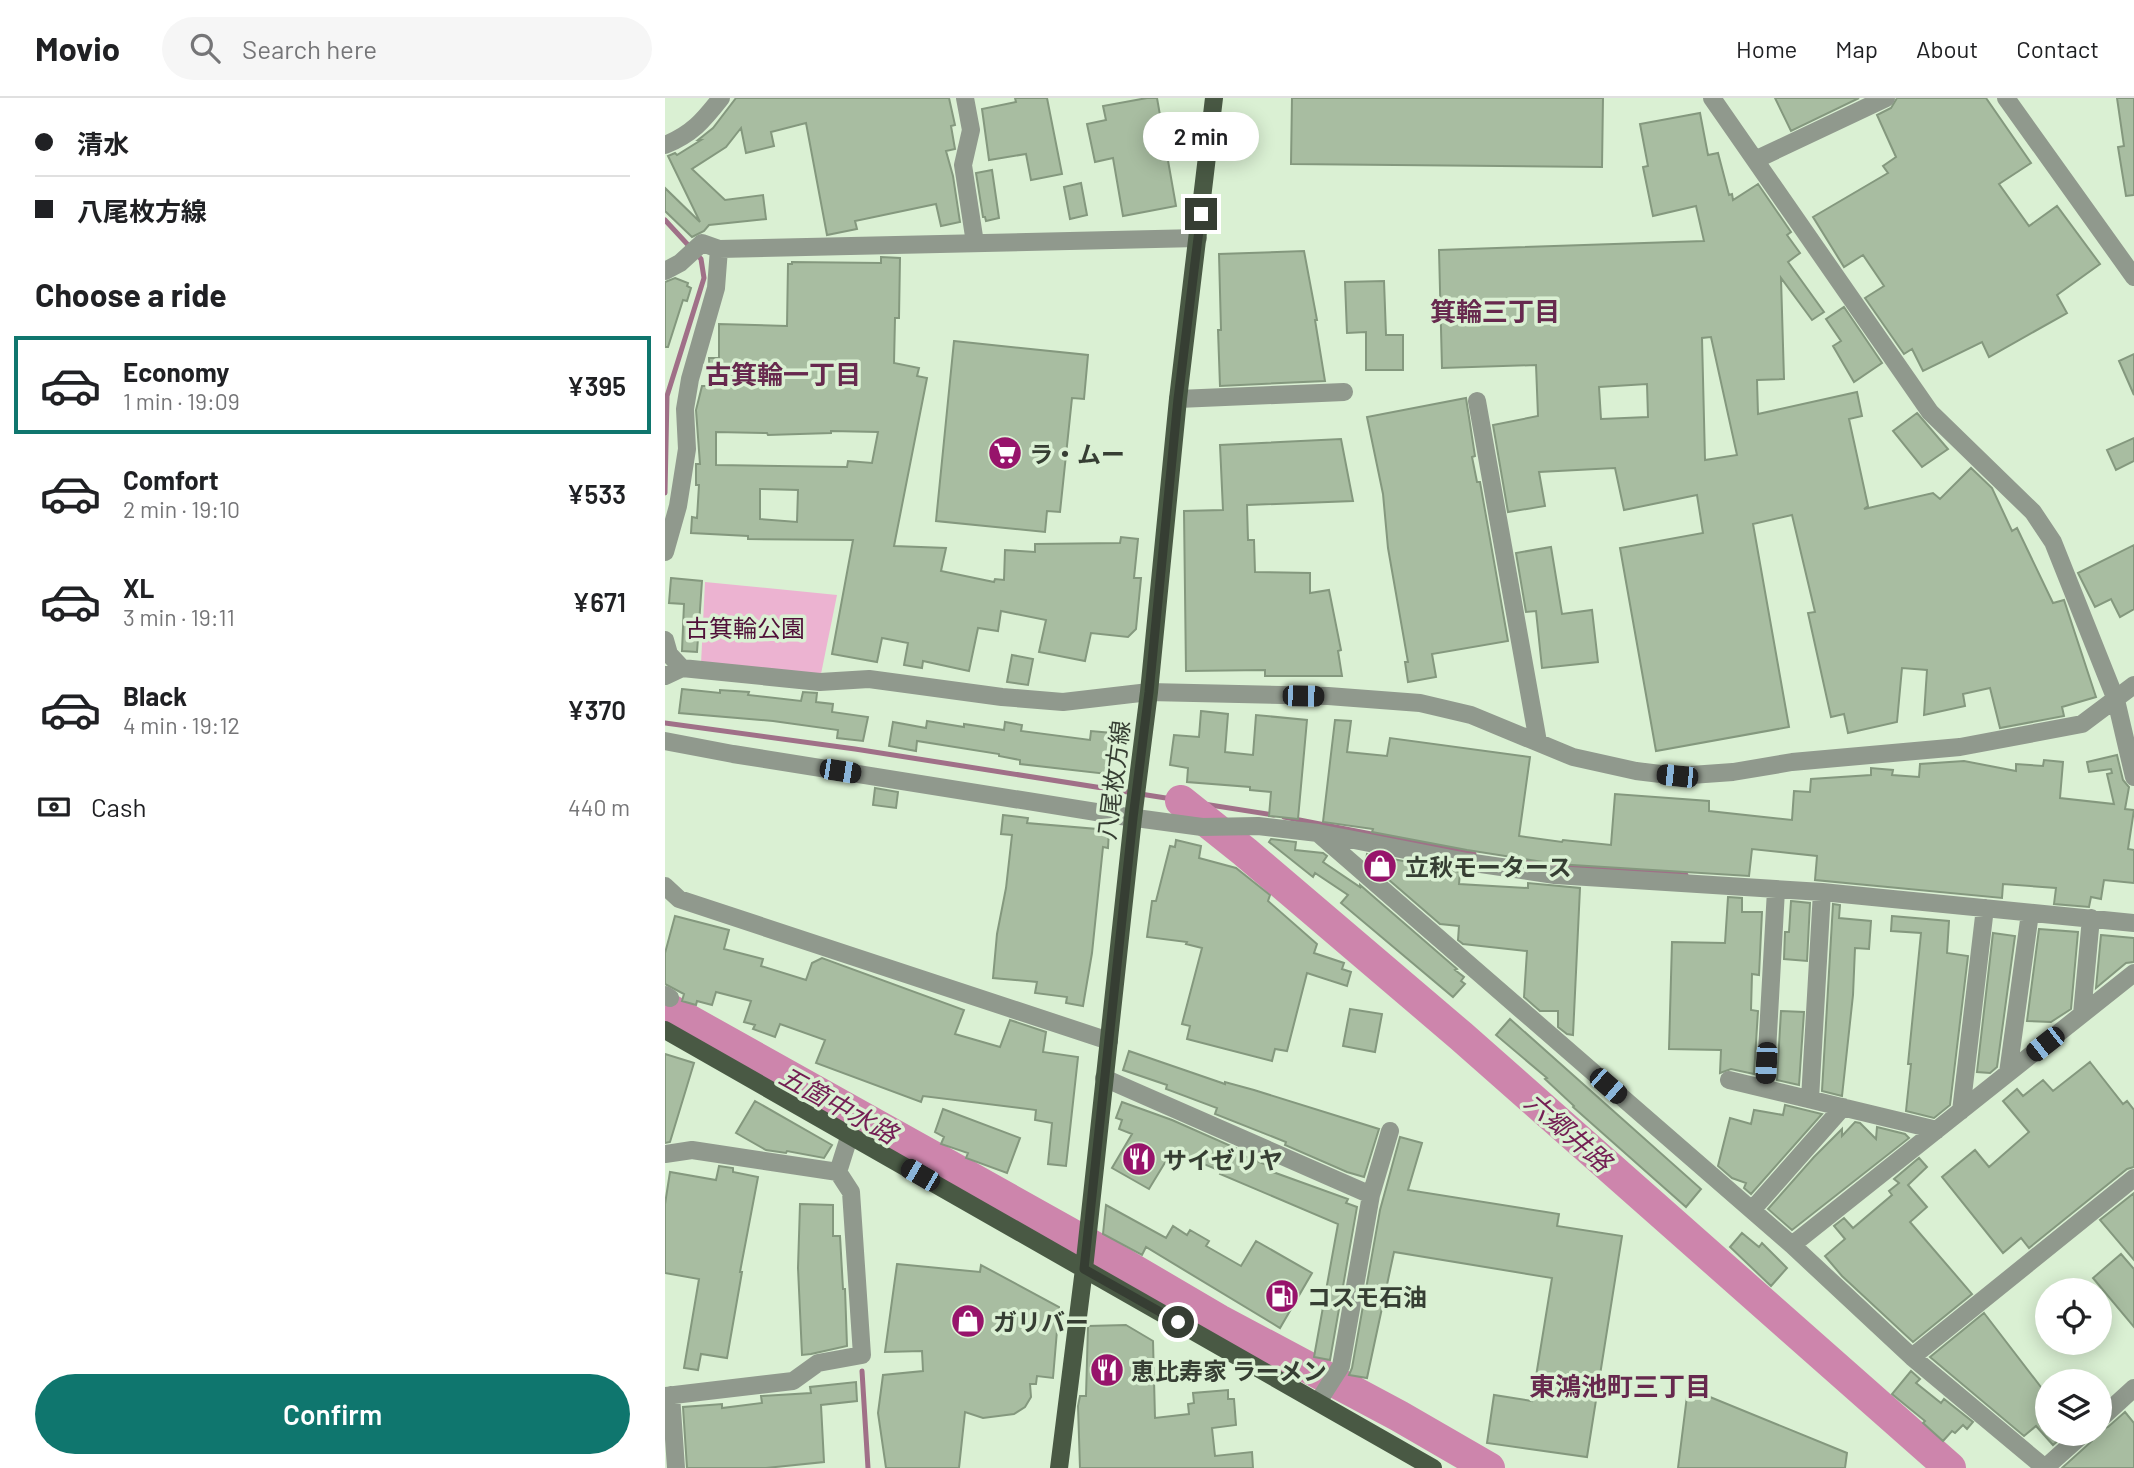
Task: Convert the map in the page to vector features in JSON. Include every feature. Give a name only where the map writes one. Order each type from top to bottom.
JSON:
[{"type":"main road","name":"八尾枚方線","points":[[1059,1468],[1089,1227],[1149,692],[1178,399],[1214,98]]},
{"type":"main road","points":[[665,1030],[849,1134],[1085,1260],[1322,1397],[1433,1468]]},
{"type":"street","points":[[665,145],[699,125],[721,98]]},
{"type":"street","points":[[965,98],[971,130],[963,164],[975,243]]},
{"type":"street","points":[[1712,98],[1930,412],[2033,512],[2053,542],[2116,700],[2134,778]]},
{"type":"street","points":[[1755,160],[1886,98]]},
{"type":"street","points":[[2006,98],[2134,277]]},
{"type":"street","points":[[665,271],[681,263],[702,243],[719,249],[1198,237]]},
{"type":"street","points":[[665,552],[678,506],[687,449],[685,409],[690,379],[716,288],[719,249]]},
{"type":"street","points":[[1178,399],[1344,392]]},
{"type":"street","points":[[1477,401],[1538,742]]},
{"type":"street","points":[[665,640],[673,672],[820,682],[869,680],[1063,702],[1149,692],[1328,696],[1420,703],[1471,715],[1573,757],[1636,771],[1677,776],[1733,772],[1791,762],[1960,747],[2082,724],[2134,685]]},
{"type":"street","points":[[665,741],[733,754],[1134,813],[1202,827],[1258,826],[1318,833],[1467,862],[1555,875],[1822,892],[2134,923]]},
{"type":"street","points":[[1318,833],[1792,1245],[1912,1357],[2045,1468],[2070,1446]]},
{"type":"street","points":[[1765,1088],[1776,890]]},
{"type":"street","points":[[666,892],[679,899],[1108,1041]]},
{"type":"street","points":[[1810,1099],[1822,892]]},
{"type":"street","points":[[1961,1111],[1985,908]]},
{"type":"street","points":[[2008,1073],[2030,912]]},
{"type":"street","points":[[2082,1014],[2091,918]]},
{"type":"street","points":[[1792,1245],[2134,973]]},
{"type":"street","points":[[1104,1078],[1371,1195]]},
{"type":"street","points":[[1729,1080],[1937,1130]]},
{"type":"street","points":[[1752,1210],[1843,1107]]},
{"type":"street","points":[[1322,1397],[1341,1366],[1371,1195],[1390,1131]]},
{"type":"street","points":[[838,1172],[849,1134]]},
{"type":"street","points":[[665,1154],[692,1150],[838,1172],[851,1192],[863,1355],[818,1363],[793,1381],[668,1395],[676,1468]]},
{"type":"street","points":[[1912,1357],[2134,1178]]},
{"type":"street","points":[[2112,1408],[2134,1388]]},
{"type":"green space","name":"古箕輪公園","points":[[705,582],[837,595],[821,674],[701,664]]},
{"type":"building","points":[[736,98],[949,98],[955,125],[951,126],[955,149],[946,151],[960,222],[941,226],[936,204],[855,221],[857,229],[827,235],[806,123],[771,132],[774,146],[746,153],[741,128],[726,147],[692,169],[725,200],[763,195],[766,219],[709,225],[692,237],[665,211],[665,188],[700,222],[668,156],[675,153],[677,155],[701,140],[698,140],[713,128]]},
{"type":"building","points":[[1015,98],[1047,98],[1062,174],[1031,180],[1026,154],[989,160],[982,109],[1016,102]]},
{"type":"building","points":[[1157,98],[1176,206],[1123,216],[1113,158],[1095,162],[1087,124],[1106,120],[1103,106]]},
{"type":"building","points":[[1292,98],[1603,98],[1602,167],[1291,164]]},
{"type":"building","points":[[1775,98],[1859,98],[1791,131]]},
{"type":"building","points":[[1897,98],[1986,98],[2031,163],[1999,184],[2029,226],[2057,206],[2100,264],[2057,295],[2067,313],[1989,357],[1982,342],[1923,371],[1912,349],[1904,354],[1865,298],[1884,286],[1863,255],[1844,267],[1813,217],[1888,173],[1883,166],[1896,157],[1877,115],[1891,108]]},
{"type":"building","points":[[2117,98],[2134,98],[2134,195],[2126,196],[2118,147],[2124,146]]},
{"type":"building","points":[[1700,113],[1708,155],[1718,153],[1729,195],[1732,194],[1733,200],[1758,184],[1791,232],[1787,235],[1800,253],[1788,262],[1824,312],[1812,320],[1781,278],[1784,379],[1757,380],[1758,414],[1857,392],[1862,416],[1849,419],[1868,506],[1864,509],[1933,493],[1940,499],[1971,468],[1992,488],[2012,531],[2017,528],[2053,603],[2064,600],[2096,697],[2062,707],[2064,716],[2000,728],[1990,688],[1963,694],[1965,706],[1924,715],[1927,670],[1902,668],[1897,722],[1848,733],[1844,714],[1831,717],[1808,613],[1815,612],[1792,515],[1753,524],[1789,727],[1656,751],[1620,548],[1703,533],[1697,495],[1624,510],[1615,468],[1539,472],[1545,506],[1508,512],[1493,425],[1538,416],[1536,365],[1442,368],[1439,250],[1704,241],[1696,206],[1653,216],[1643,167],[1648,166],[1640,124]],"holes":[[[1711,337],[1737,455],[1705,460],[1702,338]],[[1647,384],[1648,417],[1601,419],[1599,387]]]},
{"type":"building","points":[[992,170],[999,218],[986,221],[983,217],[976,173]]},
{"type":"building","points":[[1081,183],[1087,215],[1070,219],[1064,187]]},
{"type":"building","points":[[1304,251],[1325,381],[1220,386],[1219,254]]},
{"type":"building","points":[[881,257],[900,258],[899,318],[895,318],[894,363],[919,368],[917,376],[927,378],[894,546],[946,548],[941,571],[994,582],[995,579],[1004,580],[1005,550],[1035,552],[1035,544],[1120,543],[1121,537],[1138,539],[1134,578],[1141,578],[1136,629],[1128,637],[1091,633],[1085,661],[1039,652],[1046,620],[1001,611],[998,631],[978,628],[969,671],[923,661],[922,668],[904,665],[908,643],[882,638],[877,662],[832,654],[853,540],[748,539],[748,536],[691,533],[692,517],[697,518],[699,485],[696,485],[696,464],[700,464],[696,410],[702,386],[710,386],[709,358],[719,358],[719,324],[787,326],[788,264],[792,262],[881,263]],"holes":[[[831,431],[878,432],[872,463],[848,461],[847,467],[716,465],[716,432],[768,435]],[[760,489],[798,490],[797,522],[760,519]]]},
{"type":"building","points":[[675,278],[688,283],[687,286],[691,288],[687,301],[683,300],[668,347],[665,347],[665,282]]},
{"type":"building","points":[[1384,281],[1386,335],[1403,335],[1403,370],[1366,370],[1366,332],[1347,333],[1345,282]]},
{"type":"building","points":[[1844,307],[1882,363],[1854,382],[1833,346],[1841,341],[1826,319]]},
{"type":"building","points":[[954,341],[1088,355],[1084,399],[1072,398],[1060,512],[1047,511],[1045,532],[936,521]]},
{"type":"building","points":[[2134,354],[2134,395],[2119,361]]},
{"type":"building","points":[[1466,398],[1475,456],[1472,457],[1477,482],[1480,482],[1508,641],[1432,654],[1436,677],[1408,682],[1405,662],[1408,662],[1388,548],[1383,494],[1367,417]]},
{"type":"building","points":[[1917,413],[1948,449],[1922,467],[1893,431]]},
{"type":"building","points":[[2134,438],[2134,461],[2116,470],[2107,450]]},
{"type":"building","points":[[1341,439],[1353,501],[1247,505],[1248,540],[1254,540],[1255,572],[1310,573],[1310,593],[1329,590],[1341,650],[1338,651],[1342,676],[1265,676],[1265,670],[1186,671],[1184,511],[1223,510],[1220,445]]},
{"type":"building","points":[[2134,545],[2134,609],[2120,617],[2111,599],[2095,607],[2078,573]]},
{"type":"building","points":[[1551,547],[1562,614],[1592,610],[1598,662],[1542,668],[1536,611],[1526,612],[1516,553]]},
{"type":"building","points":[[671,578],[702,581],[697,652],[682,651],[684,604],[669,603]]},
{"type":"building","points":[[1012,655],[1033,659],[1028,685],[1007,682]]},
{"type":"building","points":[[682,689],[720,693],[720,690],[749,692],[748,695],[801,701],[803,692],[817,693],[816,702],[833,704],[832,712],[868,717],[863,741],[837,738],[838,730],[679,713]]},
{"type":"building","points":[[1201,711],[1228,714],[1225,752],[1253,755],[1256,715],[1307,720],[1298,819],[1269,816],[1271,792],[1250,790],[1250,787],[1187,782],[1188,768],[1170,765],[1174,735],[1199,737]]},
{"type":"building","points":[[1335,720],[1351,721],[1347,752],[1387,756],[1390,738],[1530,757],[1519,836],[1611,845],[1615,794],[1709,801],[1709,811],[1792,820],[1794,791],[1810,792],[1811,779],[1871,775],[1871,768],[1893,770],[1892,775],[1919,777],[1920,764],[1964,761],[2016,771],[2016,764],[2043,766],[2044,760],[2063,762],[2060,798],[2114,804],[2107,774],[2112,773],[2111,769],[2089,772],[2087,762],[2117,755],[2123,780],[2129,787],[2125,809],[2134,810],[2128,849],[2134,850],[2134,883],[2104,880],[2101,899],[2091,897],[2089,907],[2054,904],[2056,888],[2003,884],[2002,898],[1815,880],[1817,856],[1752,849],[1749,876],[1556,864],[1372,832],[1373,829],[1323,822]]},
{"type":"building","points":[[927,721],[1004,730],[1005,722],[1022,725],[1021,731],[1090,740],[1091,731],[1112,733],[1107,774],[1020,764],[1020,760],[999,754],[917,741],[916,751],[889,746],[893,722],[926,728]]},
{"type":"building","points":[[875,788],[898,792],[896,808],[873,805]]},
{"type":"building","points":[[1003,815],[1028,818],[1027,823],[1109,830],[1108,848],[1103,847],[1092,953],[1083,1006],[1066,1003],[1067,997],[1035,993],[1037,982],[993,978],[1012,835],[1001,834]]},
{"type":"building","points":[[1271,839],[1296,842],[1295,850],[1323,853],[1327,856],[1323,862],[1360,885],[1457,969],[1455,970],[1464,977],[1461,981],[1465,984],[1453,997],[1341,903],[1348,895],[1315,873],[1313,877],[1269,842]]},
{"type":"building","points":[[1176,840],[1201,846],[1199,858],[1236,868],[1270,895],[1268,901],[1317,944],[1314,953],[1344,963],[1342,969],[1351,972],[1347,986],[1307,973],[1287,1051],[1275,1049],[1272,1061],[1187,1039],[1190,1026],[1182,1024],[1202,948],[1186,944],[1187,942],[1147,937],[1152,901],[1156,901],[1170,846],[1175,847]]},
{"type":"building","points":[[1367,854],[1460,872],[1459,884],[1528,888],[1528,883],[1580,888],[1573,1035],[1558,1027],[1558,1011],[1540,1011],[1524,997],[1527,951],[1463,944],[1458,940],[1459,926],[1440,924],[1366,860]]},
{"type":"building","points":[[1728,897],[1742,898],[1742,912],[1762,912],[1759,975],[1752,974],[1751,1010],[1758,1011],[1754,1074],[1731,1069],[1720,1073],[1721,1050],[1669,1049],[1672,942],[1725,943]]},
{"type":"building","points":[[1791,901],[1810,903],[1807,961],[1784,959],[1785,932],[1789,932]]},
{"type":"building","points":[[1833,904],[1840,905],[1839,918],[1871,921],[1869,949],[1855,948],[1853,995],[1842,1096],[1822,1091]]},
{"type":"building","points":[[675,916],[729,930],[724,949],[763,959],[761,966],[806,980],[812,963],[822,958],[964,1010],[955,1034],[1000,1047],[1010,1020],[1046,1032],[1043,1052],[1078,1057],[1066,1166],[1048,1164],[1052,1123],[1035,1120],[1036,1110],[923,1096],[921,1102],[816,1063],[825,1040],[780,1024],[775,1037],[753,1029],[755,1025],[744,1022],[751,1001],[716,992],[712,1005],[697,1001],[696,1005],[682,1001],[684,994],[665,984],[665,953]]},
{"type":"building","points":[[1892,916],[1949,921],[1947,953],[1968,956],[1950,1105],[1934,1118],[1906,1111],[1921,933],[1891,931]]},
{"type":"building","points":[[2039,929],[2078,932],[2071,1009],[2051,1022],[2027,1021]]},
{"type":"building","points":[[1993,933],[2015,936],[1997,1067],[1990,1073],[1977,1072]]},
{"type":"building","points":[[2101,935],[2134,938],[2134,962],[2126,963],[2096,988]]},
{"type":"building","points":[[1350,1009],[1382,1014],[1375,1052],[1343,1046]]},
{"type":"building","points":[[1781,1011],[1804,1012],[1799,1085],[1777,1080]]},
{"type":"building","points":[[1510,1019],[1701,1189],[1686,1207],[1573,1107],[1545,1079],[1547,1078],[1496,1035]]},
{"type":"building","points":[[1129,1051],[1225,1084],[1254,1090],[1379,1129],[1364,1177],[1215,1114],[1217,1108],[1166,1089],[1167,1085],[1123,1070]]},
{"type":"building","points":[[665,1054],[694,1063],[670,1142],[665,1143]]},
{"type":"building","points":[[2090,1062],[2123,1104],[2127,1101],[2134,1110],[2134,1167],[2127,1169],[2029,1248],[2021,1238],[2003,1253],[1942,1177],[1975,1150],[1989,1167],[2029,1132],[2003,1101],[2017,1089],[2023,1096],[2043,1080],[2053,1091]]},
{"type":"building","points":[[755,1101],[832,1145],[824,1158],[766,1150],[736,1133]]},
{"type":"building","points":[[1122,1102],[1172,1120],[1240,1150],[1239,1154],[1274,1168],[1273,1172],[1348,1199],[1346,1203],[1357,1207],[1330,1360],[1314,1357],[1338,1224],[1172,1151],[1149,1189],[1112,1168],[1132,1134],[1119,1129],[1122,1120],[1116,1118]]},
{"type":"building","points":[[1785,1105],[1822,1114],[1751,1194],[1744,1188],[1746,1183],[1732,1178],[1718,1166],[1730,1118],[1751,1124],[1754,1110],[1783,1115]]},
{"type":"building","points":[[943,1109],[1020,1138],[1007,1173],[966,1158],[968,1153],[941,1144],[944,1137],[935,1132]]},
{"type":"building","points":[[1855,1122],[1860,1123],[1876,1139],[1877,1127],[1905,1134],[1909,1138],[1792,1230],[1768,1209],[1842,1129],[1842,1136]]},
{"type":"building","points":[[1400,1137],[1422,1143],[1408,1190],[1559,1214],[1557,1226],[1622,1236],[1587,1457],[1487,1443],[1494,1395],[1532,1401],[1552,1278],[1394,1252],[1367,1378],[1349,1375],[1380,1210]]},
{"type":"building","points":[[1919,1158],[1927,1167],[1908,1185],[1927,1207],[1910,1222],[1972,1294],[1913,1342],[1842,1276],[1825,1256],[1845,1239],[1834,1226],[1844,1218],[1853,1228],[1892,1195],[1889,1191],[1899,1183],[1894,1179]]},
{"type":"building","points":[[719,1166],[758,1177],[727,1358],[701,1354],[698,1370],[684,1368],[699,1279],[665,1273],[665,1204],[670,1172],[716,1180]]},
{"type":"building","points":[[2134,1193],[2134,1260],[2100,1220]]},
{"type":"building","points":[[800,1204],[833,1205],[833,1236],[840,1236],[847,1346],[802,1355],[798,1268]]},
{"type":"building","points":[[1106,1205],[1166,1238],[1173,1226],[1187,1235],[1190,1230],[1209,1241],[1206,1246],[1241,1266],[1256,1241],[1312,1273],[1280,1328],[1146,1247],[1142,1255],[1103,1234]]},
{"type":"building","points":[[1742,1233],[1759,1247],[1762,1243],[1787,1268],[1771,1286],[1730,1247]]},
{"type":"building","points":[[2121,1254],[2134,1269],[2134,1327],[2112,1301],[2112,1278],[2093,1278]]},
{"type":"building","points":[[897,1264],[980,1272],[981,1265],[1059,1307],[1053,1378],[1037,1376],[1036,1384],[1030,1384],[1031,1397],[1025,1407],[1014,1414],[983,1418],[965,1412],[959,1468],[886,1468],[878,1413],[883,1375],[923,1371],[922,1351],[885,1352]]},
{"type":"building","points":[[1984,1313],[2035,1379],[2035,1427],[2024,1436],[1930,1357]]},
{"type":"building","points":[[1126,1325],[1153,1341],[1155,1418],[1189,1414],[1188,1404],[1194,1403],[1193,1393],[1228,1390],[1228,1399],[1234,1399],[1236,1425],[1212,1428],[1215,1456],[1252,1452],[1253,1468],[1080,1468],[1078,1406],[1080,1396],[1086,1396],[1088,1326]]},
{"type":"building","points":[[1911,1371],[1920,1379],[1916,1383],[1941,1403],[1944,1399],[1973,1422],[1967,1429],[1963,1425],[1955,1433],[1952,1431],[1943,1441],[1923,1423],[1925,1421],[1892,1394]]},
{"type":"building","points":[[856,1382],[857,1401],[821,1405],[824,1462],[766,1468],[687,1468],[683,1407],[722,1404],[722,1408],[762,1403],[761,1396],[811,1393],[810,1387]]},
{"type":"building","points":[[1688,1388],[1847,1453],[1845,1468],[1678,1468]]},
{"type":"building","points":[[2125,1412],[2134,1423],[2134,1468],[2062,1468],[2086,1446],[2112,1446],[2112,1423]]},
{"type":"waterway","points":[[665,220],[701,259],[704,278],[667,396],[665,493]]},
{"type":"waterway","points":[[665,723],[855,749],[1274,815]]},
{"type":"waterway","name":"六郷井路","points":[[1181,801],[1461,1036],[1950,1468]]},
{"type":"waterway","points":[[1284,817],[1474,854]]},
{"type":"waterway","points":[[1518,861],[1686,875]]},
{"type":"waterway","name":"五箇中水路","points":[[665,1007],[1103,1252],[1219,1320],[1399,1416],[1489,1468]]},
{"type":"waterway","points":[[862,1371],[868,1468]]},
{"type":"place","name":"ラ・ムー","points":[[1005,453]]},
{"type":"place","name":"立秋モータース","points":[[1380,866]]},
{"type":"place","name":"サイゼリヤ","points":[[1139,1159]]},
{"type":"place","name":"コスモ石油","points":[[1282,1296]]},
{"type":"place","name":"ガリバー","points":[[968,1321]]},
{"type":"place","name":"恵比寿家 ラーメン","points":[[1107,1370]]},
{"type":"district","name":"箕輪三丁目","points":[[1495,310]]},
{"type":"district","name":"古箕輪一丁目","points":[[783,373]]},
{"type":"district","name":"東鴻池町三丁目","points":[[1620,1385]]},
{"type":"route","points":[[1178,1322],[1084,1269],[1149,692],[1178,399],[1201,214]]}]
